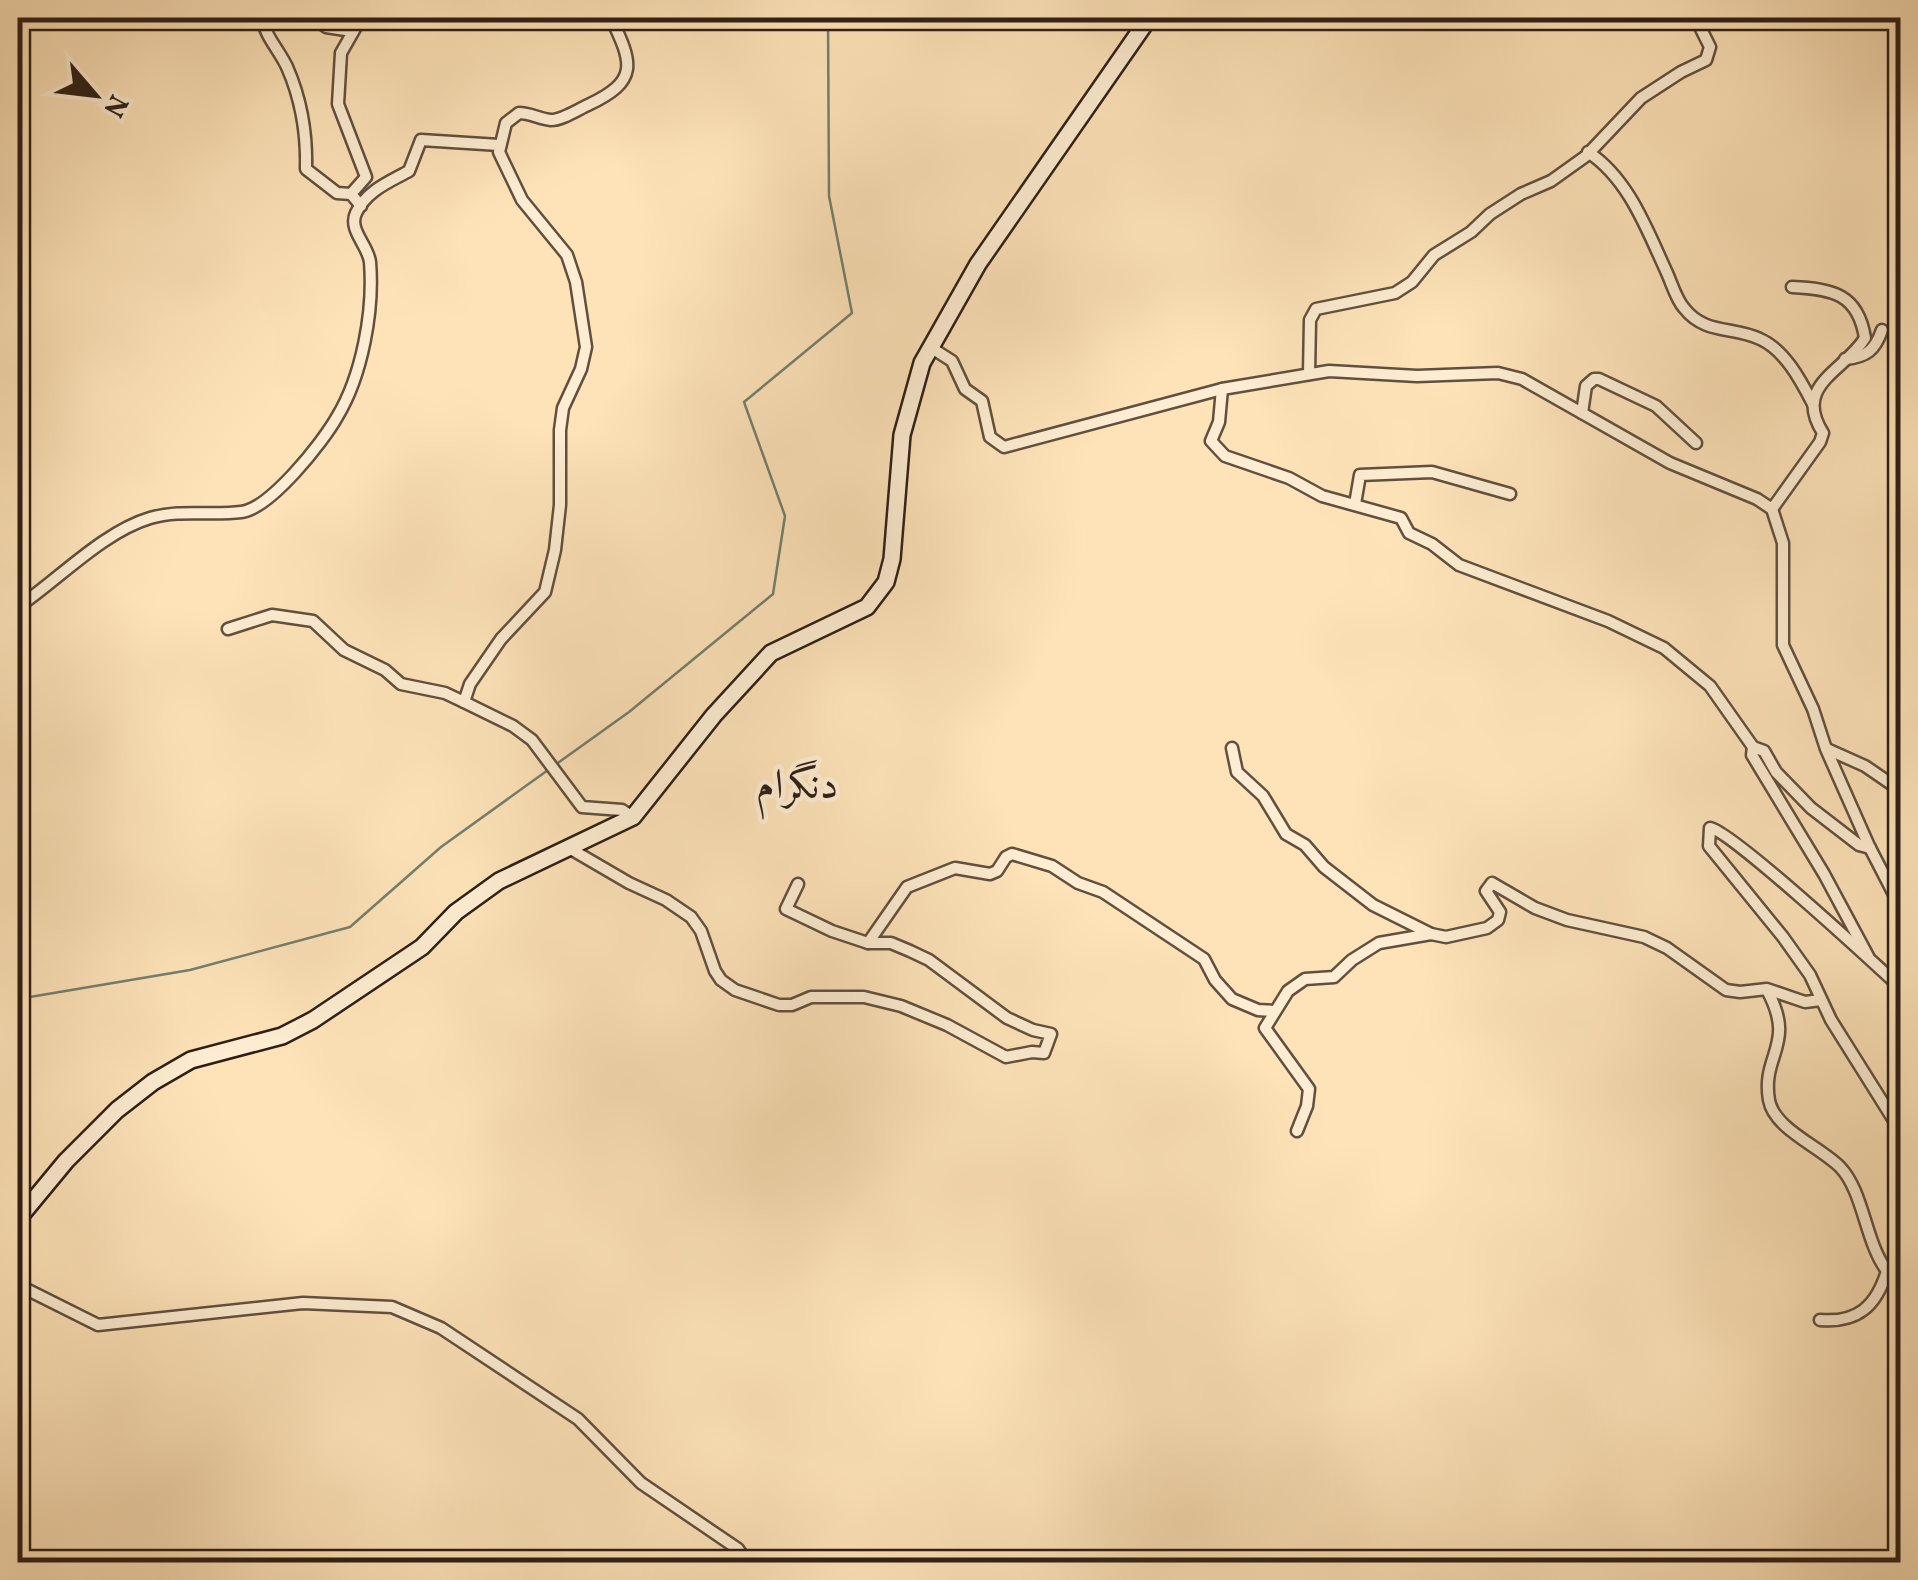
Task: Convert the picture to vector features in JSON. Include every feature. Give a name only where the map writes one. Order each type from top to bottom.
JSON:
[{"type":"main road","points":[[18,1220],[66,1160],[117,1110],[153,1082],[191,1060],[282,1036],[313,1020],[422,947],[480,893],[633,818],[763,660],[789,642],[867,607],[886,582],[895,535],[902,434],[913,388],[930,347],[978,264],[1150,18]]},
{"type":"street","points":[[262,18],[287,67],[302,114],[308,140],[306,169],[337,193],[352,194],[361,206]]},
{"type":"street","points":[[315,18],[326,27],[352,31]]},
{"type":"street","points":[[352,194],[366,177],[338,104],[342,53],[362,18]]},
{"type":"street","points":[[464,702],[470,684],[501,639],[545,592],[560,506],[563,408],[581,369],[586,347],[576,282],[567,255],[514,186],[502,165],[500,144],[506,123],[519,112],[551,120],[597,101],[622,84],[630,73],[629,64],[611,18]]},
{"type":"street","points":[[1309,374],[1310,320],[1316,309],[1395,293],[1412,282],[1434,255],[1471,232],[1490,214],[1551,181],[1588,152],[1642,98],[1706,60],[1710,47],[1700,29],[1705,18]]},
{"type":"street","points":[[18,607],[84,554],[149,518],[191,512],[245,512],[256,507],[300,466],[337,418],[355,380],[365,338],[370,259],[354,224],[361,206],[375,189],[409,171],[420,140],[500,144]]},
{"type":"street","points":[[1588,152],[1602,162],[1625,191],[1648,230],[1682,306],[1700,324],[1764,341],[1790,366],[1814,404]]},
{"type":"street","points":[[1772,509],[1820,442],[1823,433],[1814,416],[1814,404],[1826,377],[1865,338],[1853,305],[1840,295],[1792,287]]},
{"type":"street","points":[[1845,359],[1865,356],[1878,343],[1882,330]]},
{"type":"street","points":[[930,347],[952,361],[965,389],[982,401],[990,437],[1004,447],[1222,388],[1329,370],[1417,376],[1498,373],[1522,379],[1670,463],[1757,498],[1772,509],[1784,542],[1783,645],[1870,848],[1900,906]]},
{"type":"street","points":[[1582,413],[1586,386],[1599,379],[1656,406],[1696,443]]},
{"type":"street","points":[[1222,388],[1219,422],[1211,441],[1225,456],[1288,478],[1322,496],[1401,518],[1409,533],[1460,565],[1664,648],[1710,686],[1753,748],[1764,752],[1776,772],[1811,808],[1859,845],[1870,848]]},
{"type":"street","points":[[1355,504],[1360,475],[1374,474],[1432,472],[1510,494]]},
{"type":"street","points":[[228,630],[272,615],[313,621],[344,650],[385,670],[401,684],[445,692],[513,726],[536,746],[582,807],[622,810],[633,818]]},
{"type":"street","points":[[1232,748],[1237,772],[1263,796],[1286,834],[1305,845],[1324,867],[1374,904],[1431,934]]},
{"type":"street","points":[[1753,748],[1752,755],[1824,874],[1868,958]]},
{"type":"street","points":[[1826,749],[1866,766],[1900,790]]},
{"type":"street","points":[[1900,986],[1748,853],[1714,827],[1710,828],[1709,846],[1810,975],[1821,1000],[1900,1130]]},
{"type":"street","points":[[569,848],[691,917],[701,931],[721,980],[747,996],[792,1005],[811,997],[864,997],[948,1025],[1006,1057],[1048,1050],[1051,1034],[1007,1018],[930,960],[891,943],[868,943],[786,909],[798,884]]},
{"type":"street","points":[[868,943],[906,887],[955,868],[990,874],[1012,854],[1052,866],[1078,883],[1103,892],[1204,959],[1232,1000],[1258,1010],[1274,1011]]},
{"type":"street","points":[[1297,1131],[1308,1106],[1309,1088],[1265,1028],[1288,991],[1314,978],[1334,977],[1379,943],[1431,934],[1454,937],[1487,928],[1498,920],[1500,912],[1486,890],[1492,883],[1535,908],[1568,920],[1644,936],[1726,990],[1767,989],[1804,1002],[1821,1000]]},
{"type":"street","points":[[1767,989],[1780,1019],[1780,1040],[1768,1078],[1769,1103],[1777,1119],[1844,1170],[1887,1271],[1876,1296],[1859,1315],[1844,1322],[1820,1320]]},
{"type":"street","points":[[18,1285],[98,1325],[303,1304],[392,1307],[409,1313],[442,1328],[578,1420],[641,1483],[738,1549],[747,1562]]},
{"type":"waterway","points":[[555,765],[629,712],[773,594],[785,516],[744,402],[852,313],[829,196],[828,18]]},
{"type":"waterway","points":[[18,999],[190,970],[350,927],[441,847],[548,770]]},
{"type":"district","name":"دنگرام","points":[[797,787]]}]
